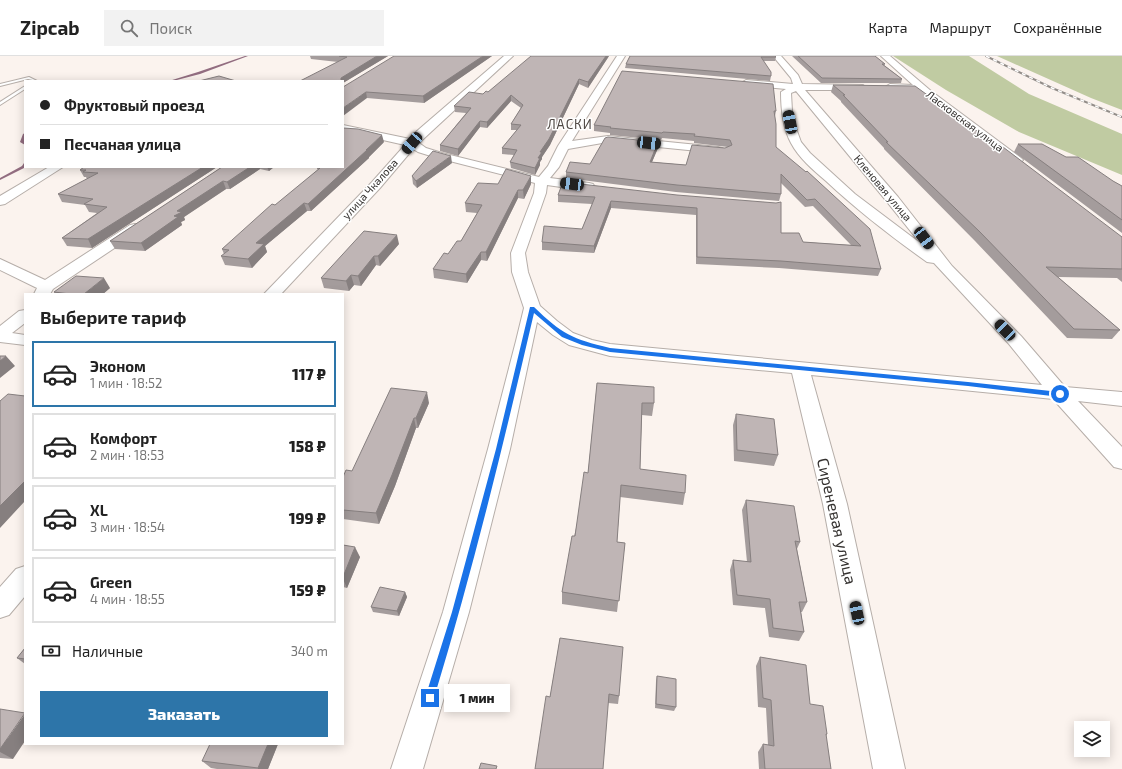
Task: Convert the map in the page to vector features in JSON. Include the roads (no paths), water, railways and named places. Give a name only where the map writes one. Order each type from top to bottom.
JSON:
[{"type":"street","name":"улица Чкалова","points":[[273,293],[376,185],[412,143],[434,121],[509,56]]},
{"type":"street","name":"Кленовая улица","points":[[776,56],[795,78],[798,87],[911,222],[947,269],[1015,340],[1060,394],[1122,461]]},
{"type":"street","name":"Ласковская улица","points":[[885,56],[922,88],[1023,165]]},
{"type":"street","points":[[620,67],[564,146],[553,167],[542,181],[540,193],[518,253],[520,272],[532,308],[561,334],[572,340],[597,347],[640,353],[1122,400]]},
{"type":"street","points":[[733,82],[798,87],[866,87]]},
{"type":"street","points":[[798,87],[786,92],[786,103],[792,132],[797,144],[804,154],[859,205],[947,269]]},
{"type":"street","points":[[882,88],[922,88]]},
{"type":"street","points":[[344,128],[412,143],[422,150],[438,155],[542,181],[597,188]]},
{"type":"street","points":[[564,146],[608,139],[724,150]]},
{"type":"street","points":[[0,201],[55,168]]},
{"type":"street","points":[[0,264],[44,290],[146,221]]},
{"type":"street","points":[[408,769],[456,612],[499,449],[532,308]]},
{"type":"street","points":[[0,335],[24,316]]},
{"type":"street","points":[[0,335],[24,340]]},
{"type":"street","name":"Сиреневая улица","points":[[800,368],[834,504],[889,769]]},
{"type":"street","points":[[0,606],[24,578]]},
{"type":"lane","points":[[0,85],[30,78],[33,80]]},
{"type":"lane","points":[[0,104],[24,89]]},
{"type":"waterway","points":[[174,80],[199,73],[247,56]]},
{"type":"waterway","points":[[24,137],[22,142],[24,143]]},
{"type":"waterway","points":[[0,179],[24,166]]},
{"type":"railway","points":[[986,56],[1052,88],[1122,117]]},
{"type":"district","name":"ЛАСКИ","points":[[570,124]]}]
